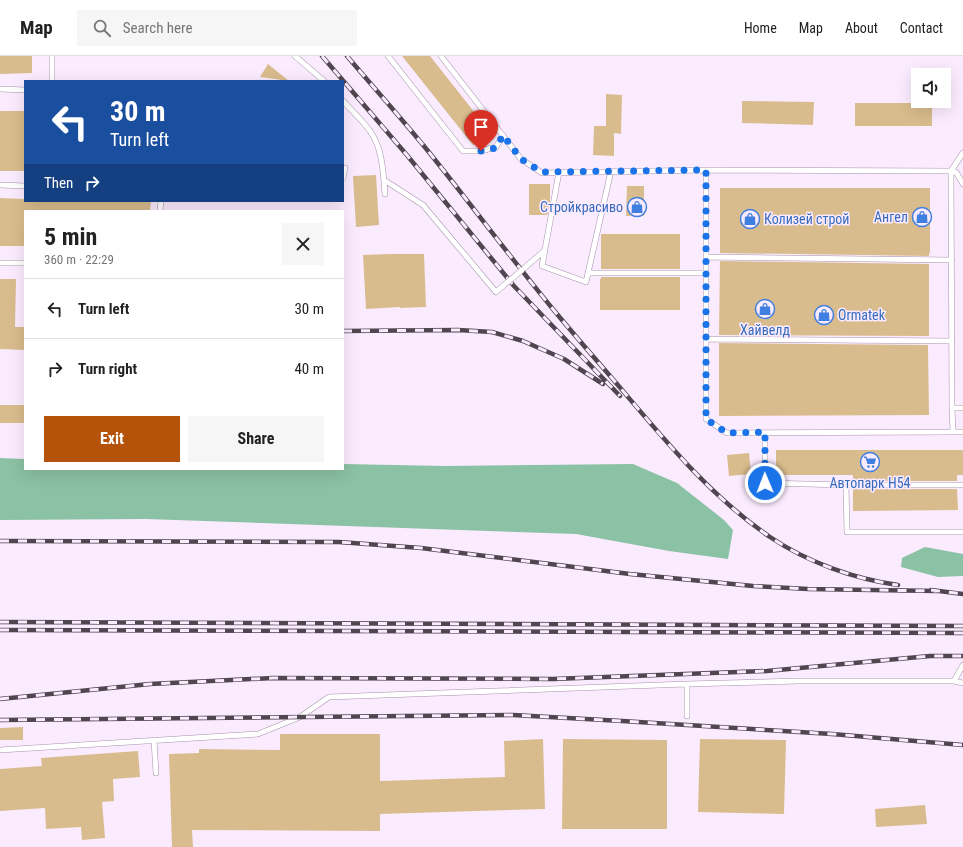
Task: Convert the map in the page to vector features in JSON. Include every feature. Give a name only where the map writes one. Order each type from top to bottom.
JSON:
[{"type":"lane","points":[[52,56],[52,80]]},
{"type":"lane","points":[[295,56],[323,80]]},
{"type":"lane","points":[[388,56],[463,151],[481,151],[496,148],[503,135]]},
{"type":"lane","points":[[441,56],[521,159],[542,172],[951,170],[956,172],[963,184]]},
{"type":"lane","points":[[0,89],[24,90]]},
{"type":"lane","points":[[344,102],[370,131],[376,143],[382,161],[385,194]]},
{"type":"lane","points":[[953,432],[951,170],[963,153]]},
{"type":"lane","points":[[344,173],[345,168]]},
{"type":"lane","points":[[706,170],[706,419],[727,433],[963,432]]},
{"type":"lane","points":[[559,172],[542,266],[586,282],[611,171]]},
{"type":"lane","points":[[384,180],[423,206],[496,292],[544,251]]},
{"type":"lane","points":[[0,185],[24,186]]},
{"type":"lane","points":[[706,256],[952,260]]},
{"type":"lane","points":[[0,263],[24,263]]},
{"type":"lane","points":[[588,273],[706,273]]},
{"type":"lane","points":[[706,339],[952,341]]},
{"type":"lane","points":[[952,408],[963,408]]},
{"type":"lane","points":[[765,432],[765,483],[963,485]]},
{"type":"lane","points":[[846,485],[847,532],[963,532]]},
{"type":"lane","points":[[954,681],[963,665]]},
{"type":"lane","points":[[0,750],[258,734],[300,717],[329,697],[799,681],[954,681],[963,683]]},
{"type":"lane","points":[[687,684],[687,716]]},
{"type":"lane","points":[[154,740],[156,773]]},
{"type":"green space","points":[[0,458],[24,459],[24,470],[344,470],[344,464],[445,466],[633,464],[677,483],[724,520],[733,530],[728,559],[669,551],[576,534],[146,519],[0,520]]},
{"type":"green space","points":[[925,547],[963,554],[963,576],[938,577],[901,567],[902,558]]},
{"type":"building","points":[[0,56],[32,56],[32,73],[0,74]]},
{"type":"building","points":[[402,56],[430,56],[490,132],[473,145]]},
{"type":"building","points":[[268,64],[288,80],[282,80],[260,77]]},
{"type":"building","points":[[606,94],[622,95],[621,134],[614,133],[614,156],[593,155],[594,126],[606,126]]},
{"type":"building","points":[[742,101],[814,102],[813,125],[742,123]]},
{"type":"building","points":[[855,103],[911,103],[911,108],[932,108],[932,126],[855,126]]},
{"type":"building","points":[[0,111],[24,111],[24,171],[0,171]]},
{"type":"building","points":[[376,175],[379,225],[356,227],[353,176]]},
{"type":"building","points":[[529,184],[550,184],[550,202],[547,215],[529,215]]},
{"type":"building","points":[[627,186],[644,186],[644,216],[626,216]]},
{"type":"building","points":[[720,188],[930,188],[930,253],[929,256],[720,253]]},
{"type":"building","points":[[0,198],[24,199],[24,202],[151,202],[150,210],[24,210],[24,246],[0,246]]},
{"type":"building","points":[[601,234],[680,234],[680,269],[601,269]]},
{"type":"building","points":[[424,254],[426,307],[366,309],[363,255]]},
{"type":"building","points":[[720,261],[929,264],[929,336],[719,335]]},
{"type":"building","points":[[601,277],[680,277],[680,310],[600,310]]},
{"type":"building","points":[[0,279],[16,279],[15,327],[24,327],[24,350],[0,349]]},
{"type":"building","points":[[719,343],[928,345],[929,415],[719,416]]},
{"type":"building","points":[[0,405],[24,405],[24,423],[0,423]]},
{"type":"building","name":"Автопарк Н54","points":[[776,450],[963,450],[963,475],[957,475],[957,481],[853,481],[853,475],[776,475]]},
{"type":"building","points":[[749,453],[751,474],[729,476],[727,455]]},
{"type":"building","points":[[853,489],[957,489],[958,510],[853,511]]},
{"type":"building","points":[[23,727],[23,740],[0,740],[0,728]]},
{"type":"building","points":[[280,734],[380,734],[380,781],[505,777],[504,741],[543,739],[545,809],[380,814],[380,831],[192,830],[193,847],[172,847],[169,754],[199,753],[199,749],[280,750]]},
{"type":"building","points":[[563,739],[667,740],[667,829],[562,829]]},
{"type":"building","points":[[700,739],[786,740],[784,814],[698,812]]},
{"type":"building","points":[[138,751],[140,777],[113,779],[114,801],[102,802],[105,838],[82,840],[81,827],[46,829],[45,808],[0,811],[0,769],[42,766],[41,758]]},
{"type":"building","points":[[925,805],[927,824],[876,827],[875,809]]},
{"type":"railway","points":[[322,56],[343,80]]},
{"type":"railway","points":[[347,56],[428,151],[559,317],[666,441],[705,483],[747,520],[770,537],[799,554],[815,562],[848,574],[898,585]]},
{"type":"railway","points":[[344,82],[406,154],[514,286],[620,396]]},
{"type":"railway","points":[[344,331],[458,330],[492,332],[523,341],[564,359],[603,384]]},
{"type":"railway","points":[[0,541],[339,542],[421,548],[630,574],[753,586],[808,589],[937,591]]},
{"type":"railway","points":[[931,590],[963,594]]},
{"type":"railway","points":[[0,622],[963,626]]},
{"type":"railway","points":[[0,630],[963,633]]},
{"type":"railway","points":[[0,699],[150,684],[273,678],[553,679],[767,671],[930,656],[963,656]]},
{"type":"railway","points":[[0,720],[513,715],[832,734],[963,745]]},
{"type":"place","name":"Стройкрасиво","points":[[637,207]]},
{"type":"place","name":"Ангел","points":[[922,217]]},
{"type":"place","name":"Колизей строй","points":[[750,219]]},
{"type":"place","name":"Хайвелд","points":[[765,309]]},
{"type":"place","name":"Ormatek","points":[[824,315]]},
{"type":"place","name":"Автопарк Н54","points":[[870,462]]},
{"type":"route","points":[[481,151],[496,148],[503,135],[521,159],[542,172],[706,170],[706,419],[727,433],[765,432],[765,483]]}]
